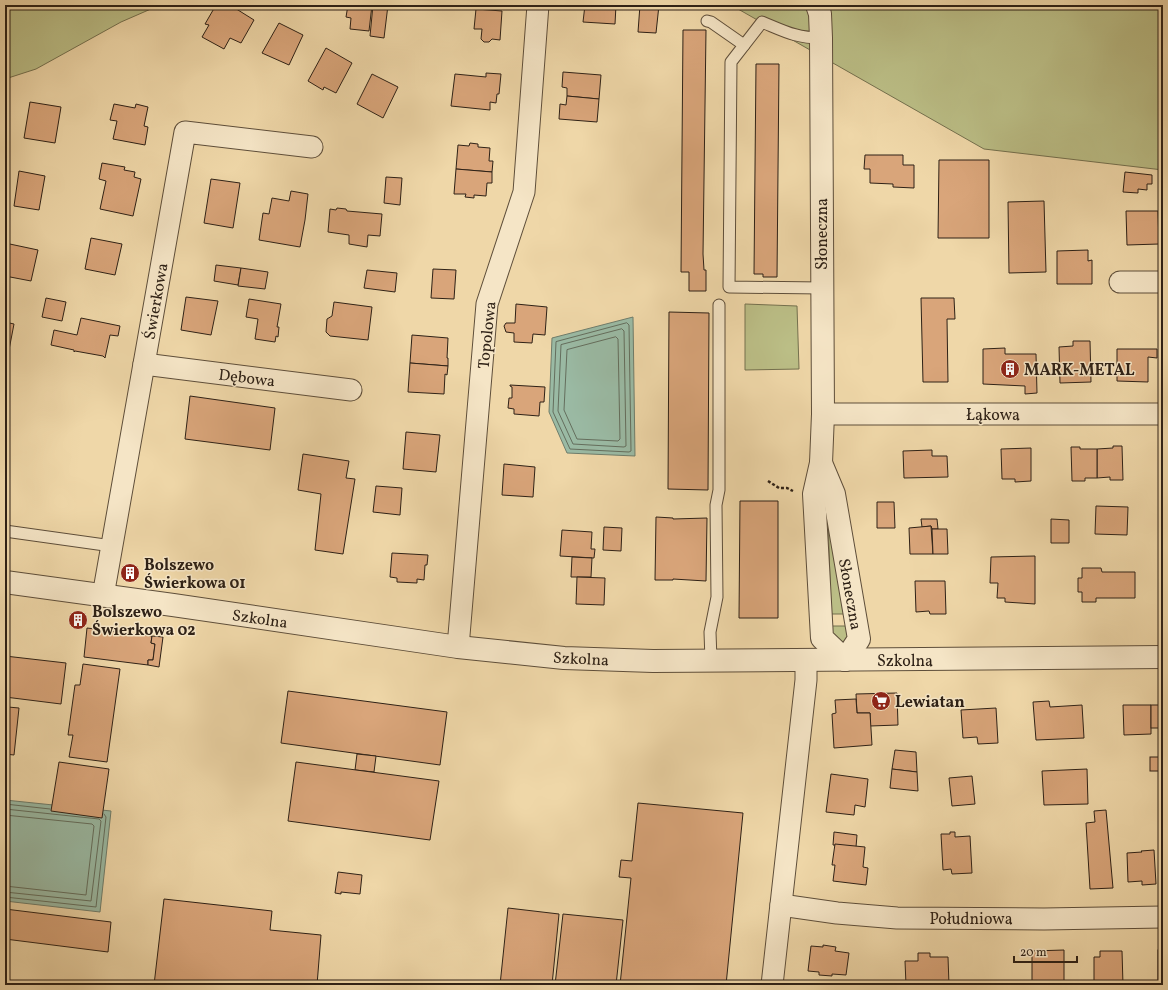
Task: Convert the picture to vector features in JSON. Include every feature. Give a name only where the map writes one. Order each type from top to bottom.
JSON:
[{"type":"street","name":"Topolowa","points":[[458,647],[487,304],[524,192],[538,5]]},
{"type":"street","name":"Słoneczna","points":[[817,5],[820,14],[821,38],[823,414],[821,463],[814,494],[822,638],[845,660],[859,639],[834,494],[821,463]]},
{"type":"street","name":"Świerkowa","points":[[103,596],[185,132],[312,147]]},
{"type":"street","points":[[1120,282],[1163,282]]},
{"type":"street","name":"Dębowa","points":[[144,364],[350,390]]},
{"type":"street","name":"Łąkowa","points":[[823,414],[1163,414]]},
{"type":"street","name":"Szkolna","points":[[5,582],[458,647],[564,658],[653,661],[1163,657]]},
{"type":"street","points":[[772,985],[806,680],[806,660]]},
{"type":"street","name":"Południowa","points":[[781,905],[837,913],[897,918],[1044,919],[1163,917]]},
{"type":"lane","points":[[707,21],[712,22],[744,44]]},
{"type":"lane","points":[[821,38],[806,38],[794,35],[762,22],[731,62],[728,288],[822,288]]},
{"type":"lane","points":[[711,660],[710,632],[717,597],[716,504],[719,490],[719,305]]},
{"type":"lane","points":[[5,531],[112,546]]},
{"type":"green space","points":[[5,5],[160,5],[121,22],[36,69],[5,79]]},
{"type":"green space","points":[[731,5],[1163,5],[1163,170],[984,149]]},
{"type":"green space","points":[[745,304],[797,306],[799,369],[745,370]]},
{"type":"green space","points":[[823,494],[827,494],[828,497],[846,614],[831,614],[828,515],[820,497]]},
{"type":"green space","points":[[832,626],[848,626],[848,647],[833,641]]},
{"type":"water","points":[[633,317],[635,456],[567,453],[549,412],[552,338]]},
{"type":"water","points":[[5,800],[111,811],[100,912],[5,901]]},
{"type":"building","points":[[216,5],[230,5],[254,20],[241,43],[230,38],[224,49],[202,37],[209,25],[205,24]]},
{"type":"building","points":[[348,5],[372,5],[369,31],[350,29],[351,18],[346,17]]},
{"type":"building","points":[[373,5],[388,5],[384,38],[370,36]]},
{"type":"building","points":[[585,5],[616,5],[615,24],[583,22]]},
{"type":"building","points":[[640,5],[659,5],[656,33],[638,32]]},
{"type":"building","points":[[476,9],[502,11],[500,40],[492,39],[489,42],[484,42],[481,39],[482,29],[474,29]]},
{"type":"building","points":[[279,23],[303,35],[289,65],[262,53]]},
{"type":"building","points":[[683,30],[706,30],[703,254],[704,270],[706,270],[706,291],[689,291],[689,272],[681,272]]},
{"type":"building","points":[[326,48],[352,63],[336,93],[324,87],[323,90],[308,81]]},
{"type":"building","points":[[756,64],[779,64],[777,277],[763,277],[763,274],[754,274]]},
{"type":"building","points":[[563,72],[601,75],[599,99],[567,96],[567,88],[562,87]]},
{"type":"building","points":[[486,73],[501,74],[499,94],[497,94],[496,103],[490,102],[490,110],[451,106],[455,74],[486,77]]},
{"type":"building","points":[[372,74],[398,87],[383,118],[357,104]]},
{"type":"building","points":[[567,96],[599,99],[597,122],[559,119],[560,104],[566,105]]},
{"type":"building","points":[[30,102],[61,107],[55,143],[24,138]]},
{"type":"building","points":[[114,104],[135,108],[136,104],[148,107],[144,126],[148,127],[145,145],[113,139],[117,121],[110,120]]},
{"type":"building","points":[[470,143],[478,144],[478,147],[490,148],[489,161],[493,161],[492,172],[456,169],[458,145],[469,146]]},
{"type":"building","points":[[865,155],[903,155],[903,165],[914,165],[914,188],[893,187],[893,184],[870,183],[870,169],[864,169]]},
{"type":"building","points":[[939,160],[989,160],[989,238],[938,238]]},
{"type":"building","points":[[102,163],[125,167],[124,170],[135,172],[134,177],[141,179],[133,216],[100,209],[106,181],[99,179]]},
{"type":"building","points":[[456,169],[492,172],[492,183],[487,183],[486,196],[474,195],[474,198],[465,197],[466,194],[454,194]]},
{"type":"building","points":[[19,171],[45,176],[39,210],[14,206]]},
{"type":"building","points":[[1125,172],[1152,175],[1152,184],[1147,184],[1147,190],[1138,189],[1138,193],[1123,192]]},
{"type":"building","points":[[386,177],[402,178],[400,205],[384,203]]},
{"type":"building","points":[[211,179],[240,183],[233,228],[204,223]]},
{"type":"building","points":[[291,191],[308,194],[300,247],[259,240],[263,213],[269,214],[272,198],[289,201]]},
{"type":"building","points":[[1044,201],[1046,272],[1009,273],[1008,202]]},
{"type":"building","points":[[337,208],[346,209],[347,211],[382,214],[380,236],[368,235],[367,247],[349,244],[349,235],[328,232],[330,209],[336,210]]},
{"type":"building","points":[[1126,211],[1158,211],[1159,244],[1127,245]]},
{"type":"building","points":[[91,238],[122,244],[115,275],[85,269]]},
{"type":"building","points":[[5,243],[38,250],[31,281],[5,276]]},
{"type":"building","points":[[1088,250],[1088,261],[1092,260],[1092,284],[1057,284],[1057,251]]},
{"type":"building","points":[[216,265],[241,268],[238,285],[214,281]]},
{"type":"building","points":[[241,268],[268,272],[265,289],[238,286]]},
{"type":"building","points":[[433,269],[456,270],[454,299],[431,298]]},
{"type":"building","points":[[367,270],[397,273],[395,292],[364,288]]},
{"type":"building","points":[[186,297],[218,301],[211,335],[181,330]]},
{"type":"building","points":[[46,298],[66,302],[62,321],[42,317]]},
{"type":"building","points":[[921,298],[954,298],[955,319],[947,319],[948,382],[923,382]]},
{"type":"building","points":[[249,299],[281,304],[277,327],[279,327],[278,337],[276,336],[275,342],[255,339],[258,319],[246,317]]},
{"type":"building","points":[[334,302],[372,307],[368,340],[330,336],[326,332],[327,319],[332,316]]},
{"type":"building","points":[[516,304],[547,307],[545,335],[533,334],[532,343],[514,342],[514,333],[506,332],[504,326],[506,323],[515,323]]},
{"type":"building","points":[[669,312],[709,313],[708,490],[668,489]]},
{"type":"building","points":[[81,318],[120,326],[118,336],[110,335],[105,358],[103,356],[74,352],[74,350],[51,345],[54,330],[77,335]]},
{"type":"building","points":[[5,322],[14,324],[8,355],[5,355]]},
{"type":"building","points":[[412,335],[448,338],[448,366],[410,363]]},
{"type":"building","points":[[1073,341],[1090,341],[1091,382],[1060,383],[1059,347],[1073,346]]},
{"type":"building","name":"MARK-METAL","points":[[1005,348],[1005,354],[1036,354],[1037,393],[1025,394],[1025,386],[983,384],[983,349]]},
{"type":"building","points":[[1117,349],[1157,349],[1157,358],[1148,357],[1148,382],[1117,381]]},
{"type":"building","points":[[410,363],[448,366],[447,375],[445,374],[444,394],[408,392]]},
{"type":"building","points":[[510,385],[545,387],[544,402],[540,402],[539,416],[514,414],[514,409],[508,408],[509,398],[512,398],[512,387]]},
{"type":"building","points":[[190,396],[275,408],[270,450],[185,439]]},
{"type":"building","points":[[406,432],[440,435],[436,472],[403,469]]},
{"type":"building","points":[[1113,446],[1122,446],[1123,480],[1110,480],[1110,477],[1097,478],[1097,449],[1113,448]]},
{"type":"building","points":[[1071,447],[1080,447],[1080,449],[1097,449],[1097,478],[1085,478],[1085,481],[1072,481]]},
{"type":"building","points":[[1031,448],[1031,481],[1015,482],[1015,479],[1002,479],[1001,449]]},
{"type":"building","points":[[932,450],[932,456],[947,456],[948,477],[904,478],[903,451]]},
{"type":"building","points":[[303,454],[349,461],[346,478],[355,479],[343,554],[315,550],[321,494],[298,490]]},
{"type":"building","points":[[504,464],[535,467],[533,497],[502,495]]},
{"type":"building","points":[[376,486],[402,488],[400,515],[373,512]]},
{"type":"building","points":[[740,501],[778,501],[778,618],[739,618]]},
{"type":"building","points":[[877,502],[894,502],[895,528],[877,528]]},
{"type":"building","points":[[1096,506],[1128,507],[1127,535],[1095,534]]},
{"type":"building","points":[[656,517],[673,519],[707,518],[706,581],[673,579],[655,580]]},
{"type":"building","points":[[921,519],[937,519],[938,529],[932,529],[931,526],[922,527]]},
{"type":"building","points":[[1051,519],[1069,520],[1069,543],[1051,543]]},
{"type":"building","points":[[931,526],[933,554],[910,554],[909,528]]},
{"type":"building","points":[[604,527],[622,528],[621,551],[603,550]]},
{"type":"building","points":[[932,529],[947,529],[948,554],[933,554]]},
{"type":"building","points":[[562,530],[592,532],[591,549],[595,549],[594,558],[560,556]]},
{"type":"building","points":[[392,553],[428,555],[427,565],[425,565],[424,580],[417,579],[417,583],[397,582],[397,578],[390,577]]},
{"type":"building","points":[[1035,556],[1035,604],[1005,602],[1005,598],[997,598],[998,583],[990,583],[991,557]]},
{"type":"building","points":[[572,557],[592,558],[591,577],[571,577]]},
{"type":"building","points":[[1082,568],[1101,568],[1102,572],[1135,572],[1135,598],[1096,598],[1096,602],[1082,602],[1082,592],[1078,592],[1078,578],[1082,578]]},
{"type":"building","name":"Bolszewo Świerkowa 01","points":[[126,571],[135,572],[134,576],[125,575]]},
{"type":"building","points":[[577,577],[605,578],[604,605],[576,604]]},
{"type":"building","points":[[915,581],[945,581],[946,614],[930,614],[929,611],[916,612]]},
{"type":"building","name":"Bolszewo Świerkowa 02","points":[[74,617],[83,618],[83,622],[73,621]]},
{"type":"building","points":[[87,628],[152,636],[151,643],[155,644],[153,660],[148,660],[148,665],[84,657]]},
{"type":"building","points":[[152,636],[163,637],[159,667],[148,665],[148,660],[153,660],[155,644],[151,643]]},
{"type":"building","points":[[5,656],[66,663],[61,704],[5,697]]},
{"type":"building","points":[[83,664],[120,669],[107,762],[69,757],[73,735],[68,735],[75,685],[80,685]]},
{"type":"building","points":[[288,691],[447,712],[440,765],[281,743]]},
{"type":"building","points":[[897,693],[898,725],[870,726],[870,713],[857,713],[856,694]]},
{"type":"building","points":[[5,697],[9,697],[8,707],[19,708],[14,755],[5,754]]},
{"type":"building","points":[[856,699],[857,713],[870,713],[872,745],[834,748],[832,714],[836,713],[835,700]]},
{"type":"building","points":[[1049,701],[1050,707],[1082,705],[1084,738],[1036,740],[1033,702]]},
{"type":"building","points":[[1123,705],[1151,705],[1151,734],[1124,735]]},
{"type":"building","points":[[1151,705],[1163,705],[1163,728],[1151,728]]},
{"type":"building","points":[[996,708],[998,743],[978,744],[977,737],[963,738],[961,710]]},
{"type":"building","points":[[895,750],[916,752],[917,772],[892,769]]},
{"type":"building","points":[[357,754],[376,756],[374,772],[355,770]]},
{"type":"building","points":[[1150,757],[1163,757],[1163,771],[1150,771]]},
{"type":"building","points":[[59,762],[109,769],[102,818],[51,811]]},
{"type":"building","points":[[296,762],[439,781],[430,840],[288,821]]},
{"type":"building","points":[[892,769],[917,772],[918,791],[890,788]]},
{"type":"building","points":[[1087,769],[1088,804],[1044,805],[1042,771]]},
{"type":"building","points":[[831,774],[868,779],[865,807],[855,805],[854,815],[826,812]]},
{"type":"building","points":[[972,776],[975,804],[952,806],[949,778]]},
{"type":"building","points":[[638,803],[743,813],[726,985],[620,985],[631,878],[619,877],[621,860],[632,861]]},
{"type":"building","points":[[1106,810],[1113,888],[1090,889],[1086,823],[1095,822],[1094,811]]},
{"type":"building","points":[[834,832],[857,835],[856,847],[833,845]]},
{"type":"building","points":[[950,832],[955,832],[955,837],[970,836],[972,873],[952,874],[951,869],[943,870],[941,834],[950,834]]},
{"type":"building","points":[[835,844],[865,847],[863,867],[868,868],[866,885],[833,881],[835,865],[832,865]]},
{"type":"building","points":[[1154,850],[1156,884],[1142,885],[1142,881],[1128,882],[1127,853]]},
{"type":"building","points":[[338,872],[362,875],[360,894],[341,892],[341,894],[335,893]]},
{"type":"building","points":[[164,899],[272,911],[270,930],[321,935],[317,985],[154,985]]},
{"type":"building","points":[[508,908],[559,914],[552,985],[500,985]]},
{"type":"building","points":[[5,909],[111,922],[108,952],[5,939]]},
{"type":"building","points":[[563,914],[623,920],[616,985],[555,985]]},
{"type":"building","points":[[823,945],[836,947],[835,951],[849,953],[846,975],[819,975],[819,972],[808,971],[811,946],[823,947]]},
{"type":"building","points":[[1064,950],[1064,985],[1032,985],[1032,951]]},
{"type":"building","points":[[1158,950],[1163,950],[1163,983],[1158,983]]},
{"type":"building","points":[[1100,951],[1122,951],[1123,985],[1094,985],[1094,957],[1100,957]]},
{"type":"building","points":[[918,953],[930,953],[930,957],[948,957],[949,985],[906,985],[905,961],[918,961]]},
{"type":"place","name":"MARK-METAL","points":[[1010,369]]},
{"type":"place","name":"Bolszewo Świerkowa 01","points":[[130,573]]},
{"type":"place","name":"Bolszewo Świerkowa 02","points":[[78,620]]},
{"type":"place","name":"Lewiatan","points":[[881,701]]}]
